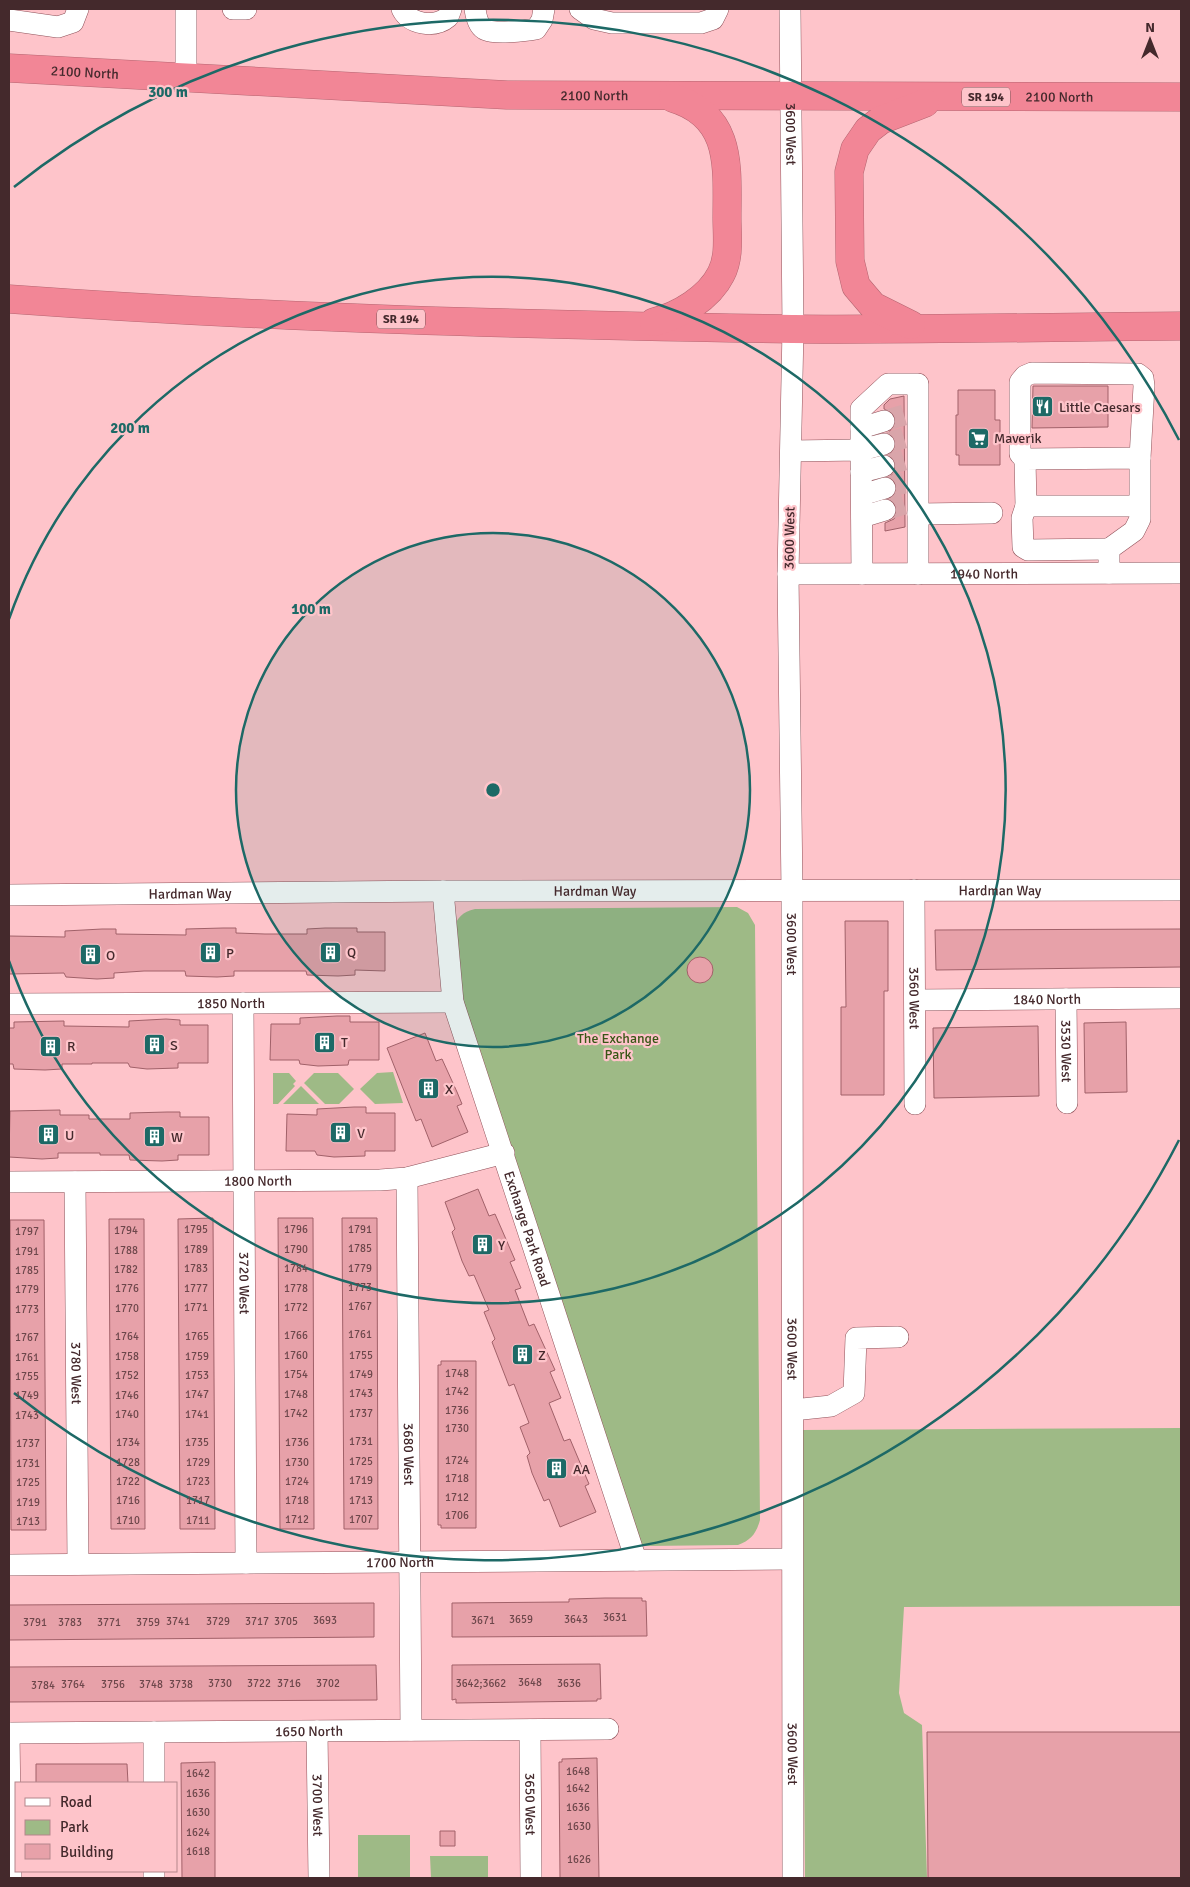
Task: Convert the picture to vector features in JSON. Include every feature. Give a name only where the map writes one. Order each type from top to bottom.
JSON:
[{"type":"highway","name":"2100 North","points":[[9,68],[507,95],[1181,97]]},
{"type":"highway","points":[[643,325],[675,315],[701,297],[721,275],[727,256],[727,164],[724,144],[715,128],[700,112],[690,104],[668,96]]},
{"type":"highway","points":[[921,328],[884,314],[863,297],[856,286],[850,261],[849,172],[860,140],[868,130],[881,120],[916,106],[948,97]]},
{"type":"highway","name":"SR 194","points":[[9,299],[315,316],[643,325],[793,328],[1181,326]]},
{"type":"street","points":[[9,20],[58,28],[73,22],[78,9]]},
{"type":"street","points":[[186,9],[186,78]]},
{"type":"street","points":[[233,9],[246,9]]},
{"type":"street","points":[[402,9],[408,18],[416,22],[436,23],[448,17],[451,9],[422,9]]},
{"type":"street","points":[[475,9],[480,25],[486,30],[499,31],[536,30],[542,20],[544,9]]},
{"type":"street","points":[[487,9],[488,19],[499,31]]},
{"type":"street","points":[[580,9],[594,19],[612,23],[708,22],[716,16],[718,9]]},
{"type":"street","points":[[600,9],[610,12],[677,13],[702,12],[708,9]]},
{"type":"street","name":"3600 West","points":[[790,9],[793,328],[788,574],[792,890],[793,1878]]},
{"type":"street","points":[[1026,459],[1026,506],[1022,518],[1023,547],[1028,550],[1109,549],[1134,531],[1140,518],[1143,378],[1138,374],[1130,372],[1042,373],[1025,376],[1020,382],[1020,454],[1026,459],[1140,458]]},
{"type":"street","points":[[862,574],[862,410],[888,384],[918,384],[902,416],[902,483],[918,574]]},
{"type":"street","points":[[862,428],[902,416]]},
{"type":"street","points":[[790,451],[861,450],[902,438]]},
{"type":"street","points":[[862,472],[902,460]]},
{"type":"street","points":[[862,495],[902,483]]},
{"type":"street","points":[[1026,506],[1140,506]]},
{"type":"street","points":[[862,517],[906,507],[992,513]]},
{"type":"street","points":[[1109,549],[1109,573]]},
{"type":"street","name":"1940 North","points":[[788,574],[1181,573]]},
{"type":"street","name":"3560 West","points":[[914,890],[915,1104]]},
{"type":"street","name":"Hardman Way","points":[[9,895],[443,891],[1181,890]]},
{"type":"street","name":"Exchange Park Road","points":[[443,891],[453,1002],[636,1560]]},
{"type":"street","name":"1840 North","points":[[915,1000],[1181,998]]},
{"type":"street","name":"3530 West","points":[[1066,999],[1067,1103]]},
{"type":"street","name":"1850 North","points":[[9,1004],[453,1002]]},
{"type":"street","name":"3720 West","points":[[243,1003],[246,1563]]},
{"type":"street","name":"1800 North","points":[[9,1182],[407,1178],[504,1153]]},
{"type":"street","name":"3680 West","points":[[407,1178],[412,1730]]},
{"type":"street","name":"3780 West","points":[[75,1182],[78,1564]]},
{"type":"street","points":[[793,1410],[831,1406],[854,1393],[856,1338],[898,1337]]},
{"type":"street","name":"1700 North","points":[[9,1565],[792,1559]]},
{"type":"street","name":"1650 North","points":[[9,1733],[608,1729]]},
{"type":"street","name":"3650 West","points":[[530,1730],[531,1878]]},
{"type":"street","name":"3700 West","points":[[317,1731],[318,1878]]},
{"type":"street","points":[[154,1732],[154,1782]]},
{"type":"street","points":[[9,1733],[11,1878]]},
{"type":"green space","name":"The Exchange Park","points":[[737,907],[748,913],[755,925],[760,1520],[752,1536],[738,1545],[645,1546],[634,1541],[465,1022],[453,929],[461,916],[475,909]]},
{"type":"green space","points":[[393,1072],[403,1103],[375,1104],[360,1089],[377,1073]]},
{"type":"green space","points":[[273,1073],[289,1073],[296,1081],[293,1084],[295,1086],[278,1104],[273,1104]]},
{"type":"green space","points":[[314,1073],[338,1073],[354,1089],[339,1104],[325,1104],[304,1083]]},
{"type":"green space","points":[[301,1086],[319,1104],[283,1104]]},
{"type":"green space","points":[[1181,1428],[1181,1606],[904,1607],[899,1693],[904,1713],[922,1725],[927,1878],[805,1878],[801,1430]]},
{"type":"green space","points":[[358,1835],[410,1835],[410,1878],[358,1878]]},
{"type":"green space","points":[[430,1856],[488,1856],[488,1878],[431,1878]]},
{"type":"building","points":[[1033,386],[1108,386],[1108,427],[1032,428]]},
{"type":"building","name":"Maverik","points":[[958,390],[995,390],[995,420],[1000,420],[1000,465],[959,465],[959,455],[956,455]]},
{"type":"building","points":[[904,396],[905,527],[885,531],[885,523],[894,519],[897,513],[897,506],[890,499],[897,490],[897,484],[890,477],[896,469],[896,462],[889,455],[896,448],[896,441],[888,433],[896,424],[896,418],[892,412],[884,409],[884,405],[890,399]]},
{"type":"building","points":[[845,921],[888,921],[888,991],[884,991],[884,1095],[841,1095],[841,1007],[846,1007]]},
{"type":"building","points":[[236,928],[236,933],[265,934],[307,934],[307,929],[325,928],[357,928],[357,932],[385,932],[385,971],[355,970],[355,975],[338,976],[307,975],[306,971],[234,971],[234,976],[217,977],[186,976],[185,971],[144,971],[114,973],[114,978],[97,979],[66,977],[64,973],[9,974],[9,936],[65,937],[65,931],[102,929],[116,929],[116,934],[186,935],[186,929]]},
{"type":"building","points":[[1181,929],[1181,967],[936,970],[935,930]]},
{"type":"building","points":[[700,957],[709,961],[713,970],[709,979],[700,983],[691,979],[687,970],[691,961]]},
{"type":"building","name":"T","points":[[350,1016],[350,1022],[379,1022],[379,1060],[349,1060],[348,1065],[318,1066],[300,1064],[299,1060],[270,1060],[271,1024],[300,1024],[300,1018]]},
{"type":"building","points":[[180,1020],[180,1025],[208,1025],[208,1063],[178,1063],[178,1068],[147,1069],[130,1067],[128,1063],[62,1064],[62,1069],[45,1070],[14,1069],[13,1064],[9,1064],[9,1028],[14,1028],[14,1022],[64,1021],[64,1026],[129,1027],[129,1021]]},
{"type":"building","points":[[1126,1022],[1127,1092],[1085,1093],[1084,1023]]},
{"type":"building","points":[[1038,1026],[1039,1096],[934,1098],[933,1028]]},
{"type":"building","name":"X","points":[[425,1033],[436,1061],[442,1059],[457,1092],[462,1104],[457,1106],[468,1132],[432,1147],[421,1119],[416,1121],[387,1048]]},
{"type":"building","name":"V","points":[[366,1107],[366,1113],[395,1113],[395,1151],[365,1151],[365,1156],[334,1157],[317,1155],[315,1151],[286,1151],[287,1114],[317,1115],[317,1109]]},
{"type":"building","points":[[60,1110],[60,1115],[89,1115],[89,1119],[130,1119],[130,1113],[167,1112],[180,1112],[180,1117],[209,1117],[209,1155],[178,1155],[178,1160],[162,1161],[130,1160],[129,1155],[100,1155],[100,1153],[58,1153],[58,1158],[42,1159],[9,1157],[10,1111]]},
{"type":"building","points":[[478,1189],[489,1216],[495,1214],[515,1260],[510,1262],[521,1288],[515,1290],[529,1326],[534,1324],[555,1370],[550,1372],[561,1398],[549,1403],[564,1441],[570,1439],[589,1484],[585,1486],[596,1512],[560,1527],[549,1499],[544,1501],[532,1473],[527,1456],[530,1453],[520,1427],[529,1423],[514,1384],[509,1386],[492,1342],[495,1339],[484,1312],[489,1310],[474,1275],[469,1276],[452,1232],[455,1229],[445,1202]]},
{"type":"building","points":[[213,1218],[215,1529],[180,1529],[178,1219]]},
{"type":"building","points":[[278,1218],[313,1218],[314,1529],[280,1529]]},
{"type":"building","points":[[342,1218],[377,1218],[378,1529],[344,1529]]},
{"type":"building","points":[[109,1219],[144,1219],[145,1529],[111,1529]]},
{"type":"building","points":[[10,1220],[44,1220],[46,1530],[11,1530]]},
{"type":"building","points":[[441,1361],[476,1361],[476,1528],[441,1528],[441,1525],[438,1525],[438,1365],[441,1365]]},
{"type":"building","points":[[642,1598],[642,1601],[646,1601],[647,1636],[452,1637],[452,1603],[569,1602],[569,1599]]},
{"type":"building","points":[[374,1603],[374,1637],[9,1640],[9,1605]]},
{"type":"building","points":[[600,1664],[601,1699],[597,1699],[597,1701],[456,1703],[456,1699],[452,1700],[452,1665]]},
{"type":"building","points":[[376,1665],[377,1700],[9,1702],[9,1667]]},
{"type":"building","points":[[927,1732],[1181,1732],[1181,1878],[928,1878]]},
{"type":"building","points":[[597,1758],[599,1878],[560,1878],[559,1762],[562,1762],[562,1759]]},
{"type":"building","points":[[215,1762],[215,1878],[182,1878],[181,1763]]},
{"type":"building","points":[[36,1764],[127,1764],[128,1782],[36,1782]]},
{"type":"building","points":[[440,1831],[455,1831],[455,1846],[440,1846]]},
{"type":"tunnel","points":[[884,421],[904,415]]},
{"type":"tunnel","points":[[884,444],[904,438]]},
{"type":"tunnel","points":[[884,466],[904,460]]},
{"type":"tunnel","points":[[885,488],[904,483]]},
{"type":"tunnel","points":[[885,510],[904,504]]},
{"type":"place","name":"Little Caesars","points":[[1043,407]]},
{"type":"place","name":"Maverik","points":[[978,438]]},
{"type":"place","name":"Q","points":[[331,952]]},
{"type":"place","name":"P","points":[[210,953]]},
{"type":"place","name":"O","points":[[90,955]]},
{"type":"place","name":"T","points":[[325,1042]]},
{"type":"place","name":"S","points":[[154,1045]]},
{"type":"place","name":"R","points":[[51,1046]]},
{"type":"place","name":"X","points":[[429,1089]]},
{"type":"place","name":"V","points":[[341,1133]]},
{"type":"place","name":"U","points":[[49,1135]]},
{"type":"place","name":"W","points":[[155,1137]]},
{"type":"place","name":"Y","points":[[482,1245]]},
{"type":"place","name":"Z","points":[[522,1355]]},
{"type":"place","name":"AA","points":[[557,1469]]}]
